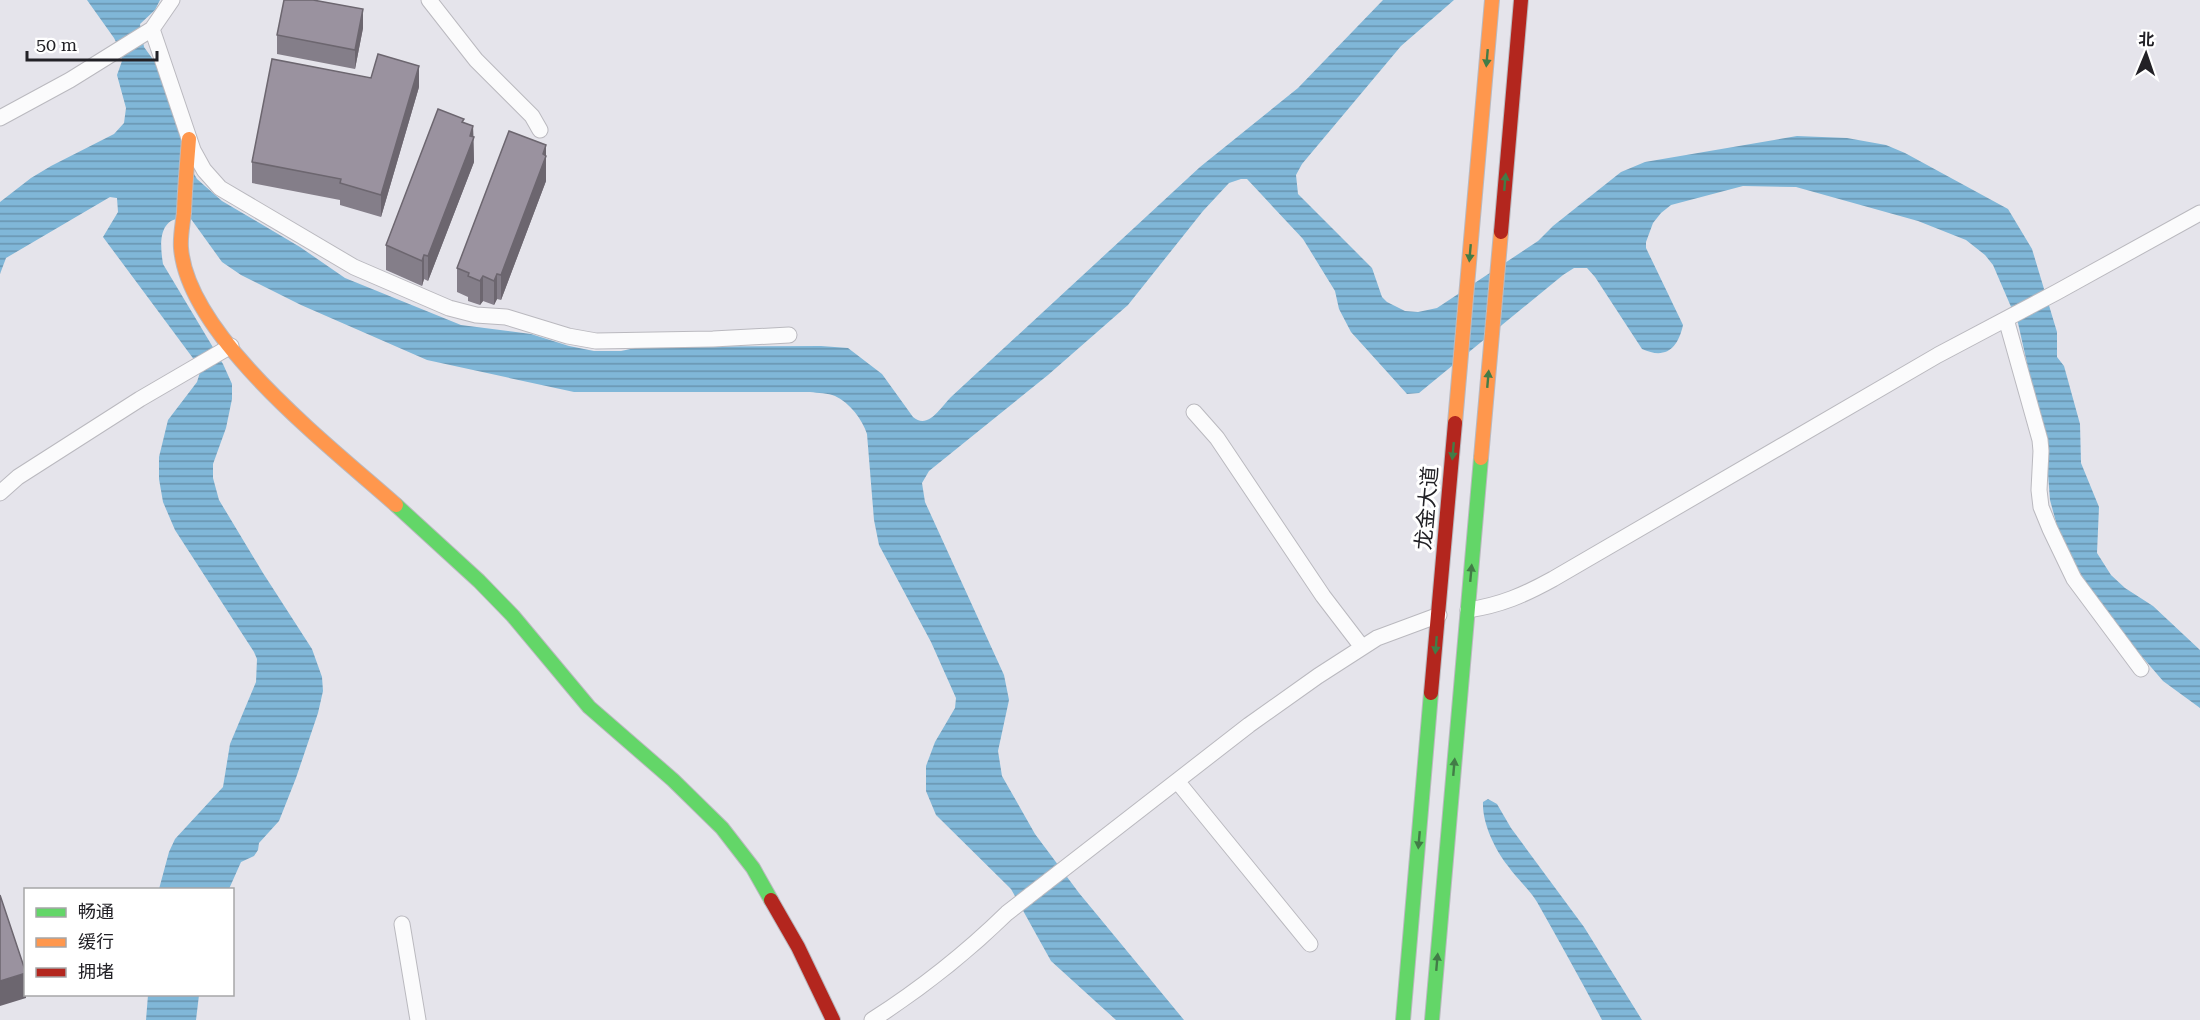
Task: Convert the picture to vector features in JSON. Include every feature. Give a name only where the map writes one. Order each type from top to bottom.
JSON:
[{"type":"main road","name":"龙金大道","points":[[1403,1020],[1492,0]]},
{"type":"main road","points":[[1432,1020],[1521,0]]},
{"type":"main road","points":[[189,139],[182,259],[187,278],[225,349],[249,369],[304,424],[479,581],[513,616],[589,707],[673,780],[722,828],[740,848],[759,878],[798,947],[833,1020]]},
{"type":"street","points":[[0,118],[70,81],[152,29],[172,0]]},
{"type":"street","points":[[429,0],[476,60],[532,116],[540,130]]},
{"type":"street","points":[[152,29],[189,139],[204,170],[220,188],[354,267],[456,310],[491,317],[506,317],[568,336],[596,340],[713,339],[789,335]]},
{"type":"street","points":[[1468,610],[1489,607],[1519,597],[1553,579],[1908,372],[2200,213]]},
{"type":"street","points":[[2010,317],[2040,440],[2041,507],[2074,579],[2140,669]]},
{"type":"street","points":[[0,494],[18,477],[140,399],[225,349]]},
{"type":"street","points":[[1194,412],[1217,438],[1323,596],[1362,647]]},
{"type":"street","points":[[872,1020],[934,977],[971,948],[1006,913],[1283,700],[1377,638],[1438,615]]},
{"type":"street","points":[[1177,781],[1310,944]]},
{"type":"street","points":[[402,924],[418,1020]]},
{"type":"water","points":[[87,0],[160,0],[155,10],[140,24],[144,47],[157,65],[178,124],[186,160],[197,179],[222,201],[300,247],[345,278],[461,325],[531,334],[594,351],[621,351],[640,347],[821,346],[848,348],[882,374],[913,417],[924,421],[933,416],[1200,167],[1298,88],[1383,0],[1454,0],[1401,46],[1302,164],[1296,175],[1298,194],[1372,268],[1382,297],[1387,302],[1405,311],[1418,312],[1437,308],[1538,241],[1553,226],[1621,172],[1645,162],[1797,136],[1847,138],[1886,145],[1905,153],[2008,209],[2032,249],[2057,332],[2057,357],[2064,366],[2080,424],[2081,463],[2099,507],[2097,553],[2111,575],[2125,588],[2153,606],[2200,650],[2200,708],[2163,681],[2109,618],[2063,548],[2050,500],[2046,448],[2018,323],[1993,265],[1985,255],[1966,240],[1918,221],[1796,187],[1743,186],[1671,205],[1653,223],[1646,242],[1646,248],[1683,325],[1678,340],[1670,350],[1658,353],[1642,349],[1595,277],[1587,268],[1574,268],[1419,393],[1407,394],[1351,332],[1339,309],[1335,291],[1303,239],[1247,179],[1241,179],[1229,183],[1203,211],[1128,305],[1048,375],[929,471],[922,483],[925,502],[1004,675],[1009,700],[998,751],[1002,776],[1035,834],[1079,893],[1184,1020],[1116,1020],[1051,961],[1011,889],[936,815],[926,791],[926,766],[935,742],[955,708],[956,698],[931,642],[879,545],[874,520],[867,434],[859,417],[846,403],[832,395],[810,392],[574,392],[427,360],[301,305],[241,275],[222,262],[191,219],[179,218],[170,222],[163,232],[161,245],[163,264],[223,364],[232,384],[232,399],[226,428],[213,464],[213,478],[219,500],[312,649],[322,677],[323,691],[296,778],[279,821],[259,843],[254,856],[241,862],[229,888],[159,888],[175,839],[223,787],[230,744],[256,682],[257,659],[254,652],[175,530],[163,502],[159,479],[159,457],[168,420],[197,382],[201,369],[103,237],[118,212],[117,198],[110,197],[6,258],[0,274],[0,202],[51,166],[114,134],[124,123],[126,108],[117,75],[122,61],[121,52],[114,38]]},
{"type":"water","points":[[1488,799],[1497,804],[1511,828],[1584,927],[1642,1020],[1602,1020],[1537,902],[1503,860],[1494,844],[1483,810],[1483,802]]},
{"type":"water","points":[[148,996],[199,996],[196,1020],[146,1020]]},
{"type":"building","points":[[284,0],[313,0],[363,9],[355,50],[277,35]]},
{"type":"building","points":[[378,54],[419,66],[381,195],[340,183],[341,179],[252,162],[272,59],[371,78]]},
{"type":"building","points":[[438,109],[464,119],[462,122],[473,126],[470,136],[474,137],[428,256],[424,255],[422,261],[386,245]]},
{"type":"building","points":[[509,131],[546,145],[543,154],[546,156],[501,275],[497,274],[494,281],[483,276],[480,281],[457,268]]},
{"type":"building","points":[[0,895],[24,967],[24,974],[0,981]]},
{"type":"traffic: fast","points":[[1432,1020],[1481,458]]},
{"type":"traffic: fast","points":[[396,505],[479,581],[513,616],[589,707],[673,780],[722,828],[753,868],[771,900]]},
{"type":"traffic: fast","points":[[1403,1020],[1431,693]]},
{"type":"traffic: slow","points":[[1455,423],[1492,0]]},
{"type":"traffic: slow","points":[[189,139],[181,248],[190,282],[208,318],[235,353],[301,422],[396,505]]},
{"type":"traffic: slow","points":[[1481,458],[1501,232]]},
{"type":"traffic: jam","points":[[1501,232],[1521,0]]},
{"type":"traffic: jam","points":[[1431,693],[1455,423]]},
{"type":"traffic: jam","points":[[771,900],[798,947],[833,1020]]}]
